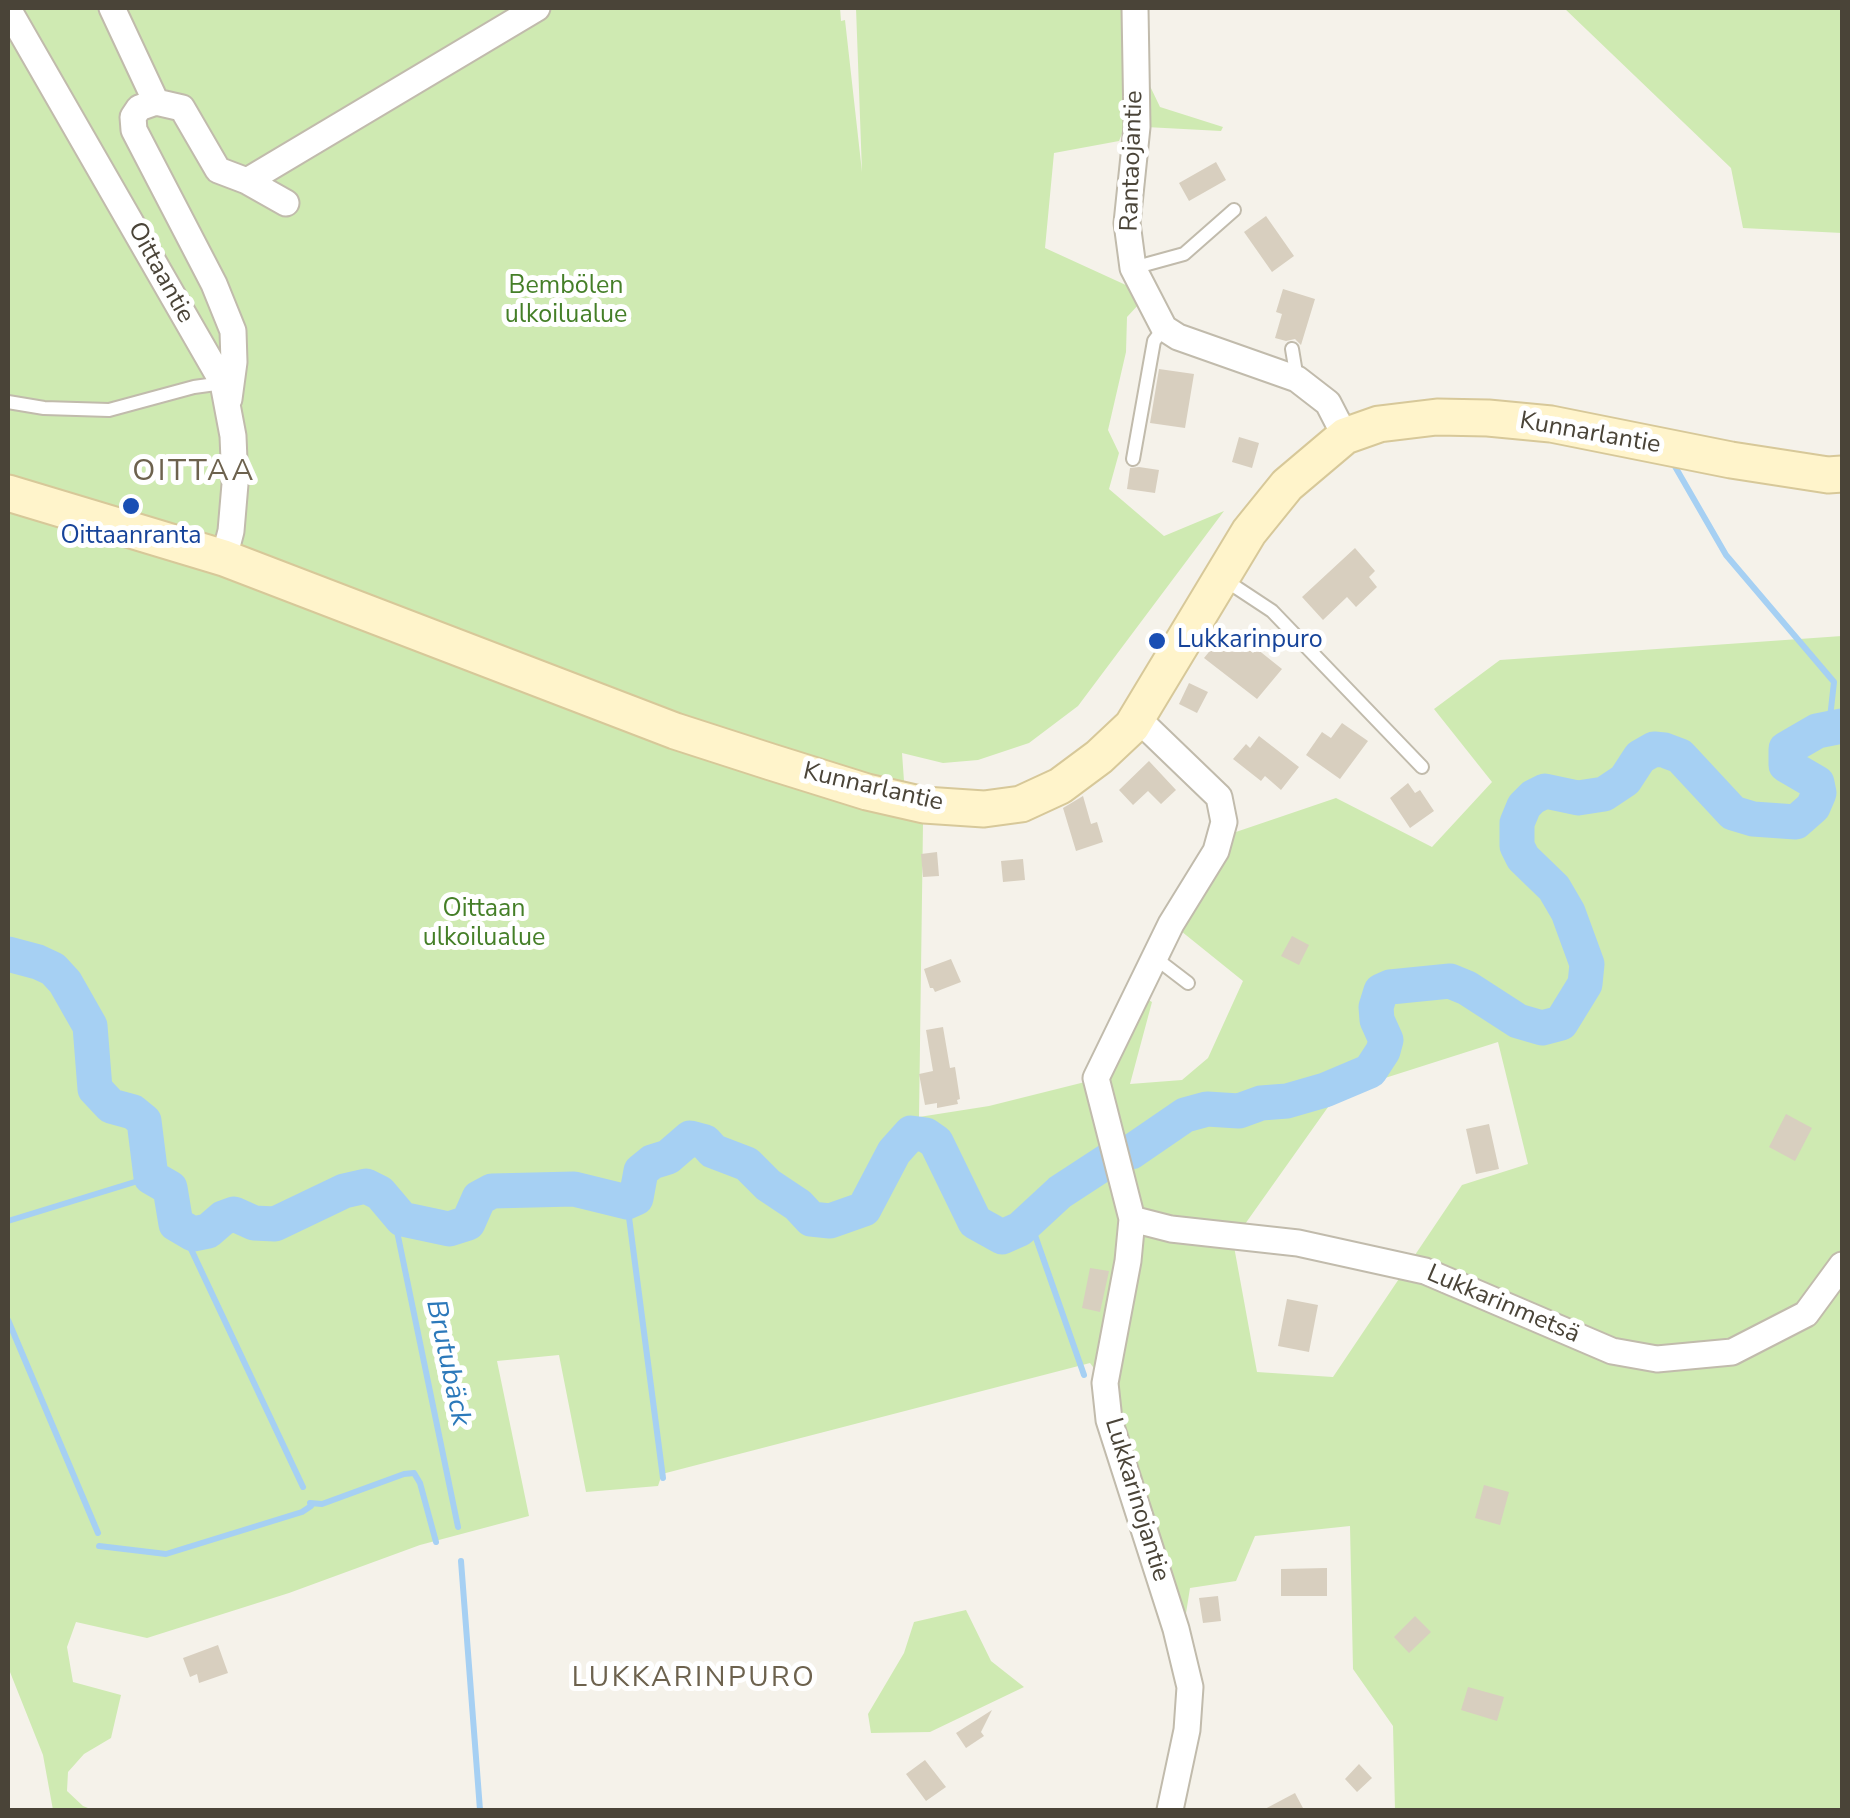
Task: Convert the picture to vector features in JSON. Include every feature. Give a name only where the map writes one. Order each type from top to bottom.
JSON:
[{"type":"main road","name":"Kunnarlantie","points":[[8,493],[224,558],[675,731],[866,792],[924,805],[984,809],[1021,804],[1060,786],[1099,757],[1137,718],[1220,577],[1287,484],[1345,436],[1379,424],[1437,417],[1488,418],[1551,424],[1770,466],[1842,474]]},
{"type":"street","points":[[112,8],[156,102]]},
{"type":"street","points":[[248,180],[537,8]]},
{"type":"street","name":"Rantaojantie","points":[[1135,8],[1137,127],[1127,223],[1133,268],[1164,328]]},
{"type":"street","name":"Oittaantie","points":[[11,25],[226,394],[235,484],[224,558]]},
{"type":"street","points":[[226,394],[234,362],[229,319],[134,130],[133,117],[140,108],[156,102],[182,108],[218,170],[248,180],[286,203]]},
{"type":"street","points":[[1164,328],[1178,337],[1297,379],[1328,403],[1345,436]]},
{"type":"street","name":"Lukkarinojantie","points":[[1137,718],[1219,797],[1224,822],[1216,851],[1154,957],[1096,1078],[1132,1219],[1105,1383],[1109,1420],[1176,1629],[1190,1687],[1187,1730],[1170,1810]]},
{"type":"street","name":"Lukkarinmetsä","points":[[1132,1219],[1171,1229],[1298,1243],[1425,1271],[1612,1351],[1657,1358],[1732,1352],[1806,1314],[1842,1265]]},
{"type":"lane","points":[[1133,268],[1184,254],[1234,210]]},
{"type":"lane","points":[[1133,458],[1154,341],[1164,328]]},
{"type":"lane","points":[[1292,349],[1297,379]]},
{"type":"lane","points":[[8,402],[44,408],[108,410],[194,388],[226,394]]},
{"type":"lane","points":[[1220,577],[1272,611],[1422,766]]},
{"type":"lane","points":[[1154,957],[1188,983]]},
{"type":"green space","points":[[8,8],[840,8],[841,21],[845,20],[862,172],[856,8],[1126,8],[1126,124],[1119,141],[1054,153],[1045,248],[1128,286],[1140,303],[1127,317],[1126,352],[1108,430],[1119,453],[1109,489],[1164,536],[1224,511],[1078,706],[1029,743],[978,760],[943,763],[902,753],[904,781],[923,823],[919,1117],[989,1106],[1085,1082],[1140,995],[1152,1002],[1130,1084],[1182,1080],[1208,1058],[1243,981],[1176,927],[1230,834],[1336,798],[1432,847],[1492,782],[1434,709],[1500,660],[1842,636],[1842,1810],[1395,1810],[1393,1726],[1353,1669],[1350,1526],[1255,1536],[1236,1581],[1190,1588],[1184,1626],[1105,1383],[1090,1363],[662,1474],[658,1486],[586,1492],[559,1355],[497,1361],[529,1516],[420,1545],[289,1593],[147,1638],[76,1622],[67,1647],[73,1682],[121,1695],[111,1738],[84,1754],[68,1772],[67,1791],[93,1810],[53,1810],[43,1755],[8,1667]],"holes":[[[1498,1042],[1528,1164],[1462,1185],[1333,1377],[1257,1372],[1233,1241],[1338,1093]]]},
{"type":"green space","points":[[1143,8],[1149,8],[1149,84],[1160,107],[1223,127],[1221,131],[1146,127]]},
{"type":"green space","points":[[1564,8],[1842,8],[1842,233],[1743,228],[1731,168]]},
{"type":"green space","points":[[966,1610],[991,1661],[1024,1687],[930,1732],[871,1733],[868,1714],[904,1653],[914,1622]]},
{"type":"building","points":[[1216,162],[1226,180],[1189,201],[1179,183]]},
{"type":"building","points":[[1266,216],[1294,256],[1272,272],[1244,232]]},
{"type":"building","points":[[1283,289],[1315,299],[1301,345],[1295,339],[1275,338],[1282,314],[1276,312]]},
{"type":"building","points":[[1159,369],[1194,374],[1185,428],[1150,423]]},
{"type":"building","points":[[1239,437],[1259,443],[1252,468],[1232,462]]},
{"type":"building","points":[[1130,468],[1159,470],[1155,493],[1127,489]]},
{"type":"building","points":[[1355,548],[1375,571],[1369,577],[1377,587],[1356,607],[1347,597],[1323,620],[1302,597]]},
{"type":"building","points":[[1226,631],[1253,653],[1257,649],[1282,669],[1257,699],[1204,658]]},
{"type":"building","points":[[1189,683],[1208,692],[1197,713],[1179,704]]},
{"type":"building","points":[[1342,723],[1368,741],[1340,779],[1306,755],[1322,732],[1331,738]]},
{"type":"building","points":[[1259,736],[1299,767],[1281,790],[1265,776],[1261,781],[1233,759],[1246,744],[1250,748]]},
{"type":"building","points":[[1149,761],[1176,790],[1161,804],[1148,791],[1133,805],[1119,790]]},
{"type":"building","points":[[1408,783],[1415,793],[1420,790],[1434,811],[1410,828],[1390,798]]},
{"type":"building","points":[[1083,796],[1091,824],[1097,822],[1103,842],[1076,851],[1063,808]]},
{"type":"building","points":[[937,852],[939,876],[923,877],[921,854]]},
{"type":"building","points":[[1023,859],[1025,880],[1003,882],[1001,861]]},
{"type":"building","points":[[1292,936],[1309,945],[1299,965],[1281,956]]},
{"type":"building","points":[[951,959],[961,982],[935,992],[924,969]]},
{"type":"building","points":[[943,1027],[960,1099],[958,1104],[937,1108],[937,1103],[925,1105],[919,1074],[933,1071],[926,1030]]},
{"type":"building","points":[[1786,1114],[1812,1128],[1795,1161],[1769,1147]]},
{"type":"building","points":[[1489,1124],[1499,1169],[1476,1174],[1466,1129]]},
{"type":"building","points":[[1090,1268],[1109,1271],[1100,1312],[1082,1308]]},
{"type":"building","points":[[1287,1299],[1318,1305],[1309,1352],[1278,1346]]},
{"type":"building","points":[[1484,1485],[1509,1492],[1500,1525],[1475,1518]]},
{"type":"building","points":[[1327,1568],[1327,1596],[1281,1596],[1281,1569]]},
{"type":"building","points":[[1218,1596],[1221,1621],[1203,1623],[1199,1598]]},
{"type":"building","points":[[1415,1616],[1431,1632],[1409,1653],[1394,1637]]},
{"type":"building","points":[[218,1645],[228,1673],[199,1683],[197,1674],[190,1677],[183,1658]]},
{"type":"building","points":[[1468,1687],[1504,1697],[1497,1721],[1461,1710]]},
{"type":"building","points":[[992,1710],[981,1732],[984,1736],[966,1748],[956,1733]]},
{"type":"building","points":[[925,1760],[946,1787],[926,1801],[906,1774]]},
{"type":"building","points":[[1359,1764],[1372,1778],[1357,1792],[1345,1779]]},
{"type":"building","points":[[1295,1793],[1304,1810],[1263,1810]]},
{"type":"waterway","points":[[1673,463],[1726,555],[1834,682],[1829,727]]},
{"type":"waterway","points":[[1131,1152],[1185,1115],[1207,1109],[1239,1111],[1261,1103],[1287,1101],[1370,1071],[1386,1040],[1376,1007],[1381,991],[1390,987],[1450,981],[1518,1021],[1542,1028],[1561,1023],[1585,984],[1587,964],[1568,912],[1554,888],[1523,858],[1517,846],[1517,823],[1524,806],[1545,791],[1578,798],[1604,794],[1625,780],[1640,757],[1654,749],[1680,756],[1733,813],[1753,819],[1796,822],[1813,807],[1819,793],[1817,783],[1786,765],[1786,749],[1817,731],[1842,726]]},
{"type":"waterway","points":[[8,954],[53,969],[65,982],[90,1026],[95,1089],[111,1106],[133,1112],[144,1121],[151,1177],[170,1188],[176,1224],[193,1234],[208,1231],[234,1214],[254,1223],[275,1224],[344,1191],[366,1186],[380,1193],[402,1219],[449,1229],[468,1223],[479,1198],[492,1191],[574,1189],[627,1202],[636,1198],[641,1171],[668,1157],[690,1138],[747,1164],[811,1219],[830,1221],[864,1209],[894,1152],[911,1133],[926,1135],[936,1142],[975,1222],[1002,1237],[1020,1229],[1060,1192],[1109,1160]]},
{"type":"waterway","points":[[8,1221],[151,1177]]},
{"type":"waterway","points":[[627,1202],[663,1478]]},
{"type":"waterway","name":"Brutubäck","points":[[392,1207],[458,1527]]},
{"type":"waterway","points":[[1030,1221],[1084,1375]]},
{"type":"waterway","name":"Brutubäck","points":[[182,1230],[303,1487]]},
{"type":"waterway","points":[[8,1320],[98,1533]]},
{"type":"waterway","name":"Brutubäck","points":[[310,1503],[322,1504],[414,1473],[436,1542]]},
{"type":"waterway","points":[[99,1546],[166,1554],[311,1506]]},
{"type":"waterway","name":"Brutubäck","points":[[461,1561],[480,1810]]},
{"type":"place","name":"Oittaanranta","points":[[131,506]]},
{"type":"place","name":"Lukkarinpuro","points":[[1157,641]]},
{"type":"district","name":"OITTAA","points":[[194,473]]},
{"type":"district","name":"LUKKARINPURO","points":[[694,1679]]},
{"type":"park label","name":"Bembölen ulkoilualue","points":[[566,302]]},
{"type":"park label","name":"Oittaan ulkoilualue","points":[[484,924]]}]
